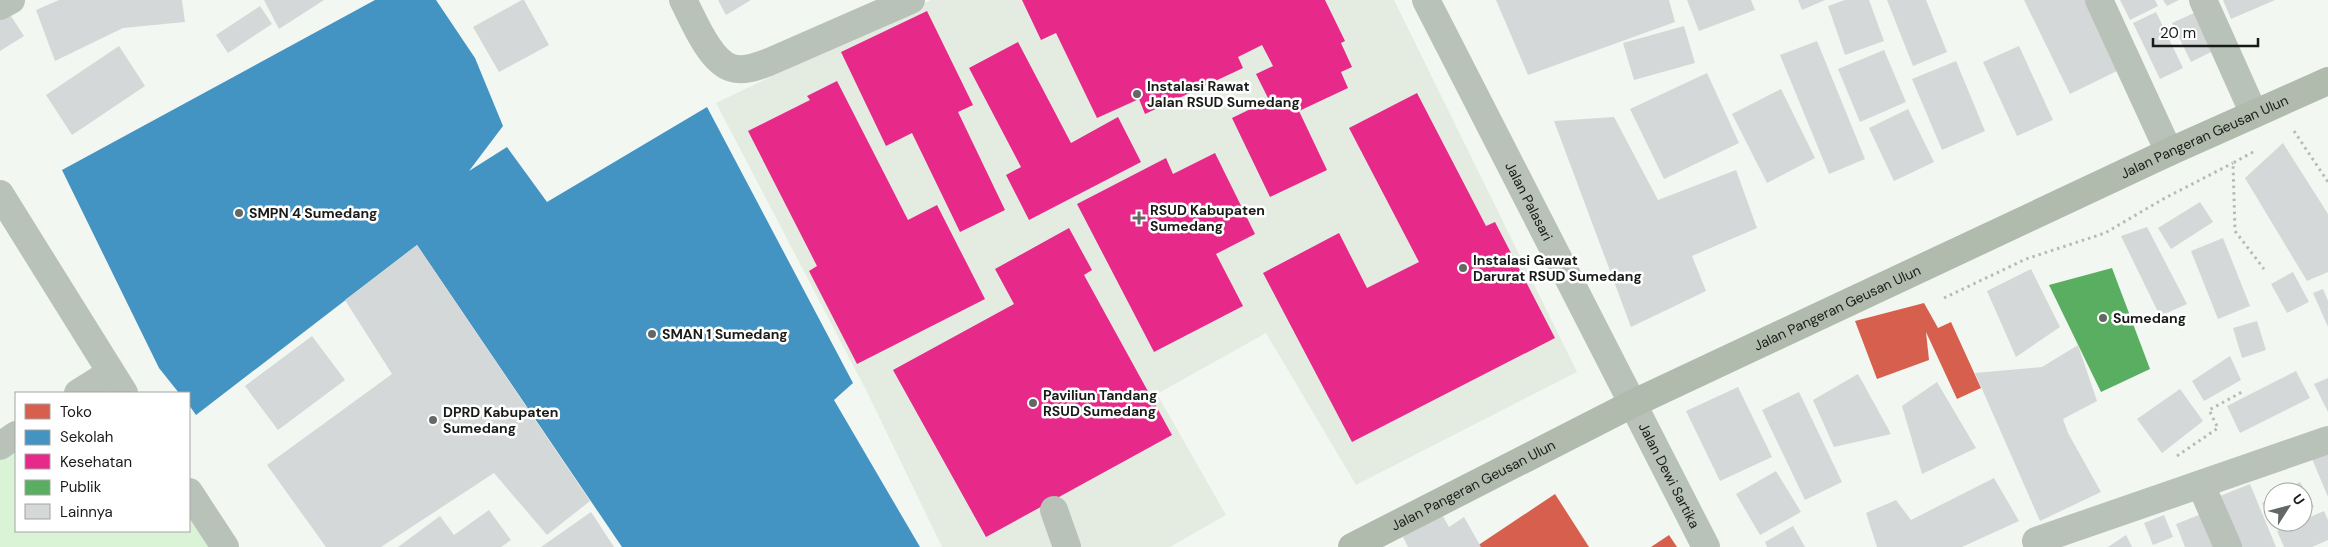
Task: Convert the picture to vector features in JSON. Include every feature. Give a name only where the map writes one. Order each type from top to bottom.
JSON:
[{"type":"main road","name":"Jalan Pangeran Geusan Ulun","points":[[1352,547],[1632,404],[2169,152],[2328,81]]},
{"type":"street","points":[[0,6],[11,0]]},
{"type":"street","points":[[684,0],[705,42],[718,60],[731,68],[750,69],[911,0]]},
{"type":"street","name":"Jalan Palasari","points":[[1426,0],[1632,404]]},
{"type":"street","points":[[2099,0],[2169,152]]},
{"type":"street","points":[[2202,0],[2254,114]]},
{"type":"street","points":[[0,194],[8,223],[117,383],[82,392]]},
{"type":"street","name":"Jalan Dewi Sartika","points":[[1632,404],[1706,547]]},
{"type":"street","points":[[0,446],[15,436]]},
{"type":"street","points":[[2036,541],[2328,440]]},
{"type":"street","points":[[2193,487],[2228,547]]},
{"type":"street","points":[[190,494],[225,547]]},
{"type":"street","points":[[1054,510],[1067,547]]},
{"type":"path","points":[[2286,135],[2294,131],[2328,182]]},
{"type":"path","points":[[1944,298],[2026,259],[2105,233],[2164,198],[2259,149]]},
{"type":"path","points":[[2233,163],[2234,231],[2264,270]]},
{"type":"path","points":[[2193,487],[2172,460],[2218,428],[2210,410],[2242,392]]},
{"type":"shaded area","name":"RSUD Kabupaten Sumedang","points":[[931,0],[1394,0],[1577,372],[1356,485],[1266,333],[1157,394],[1226,515],[1170,547],[942,547],[867,392],[716,103]]},
{"type":"green space","points":[[15,444],[15,532],[190,532],[190,504],[218,547],[0,547],[0,454]]},
{"type":"building: Toko","points":[[1924,303],[1938,328],[1951,322],[1981,388],[1957,399],[1926,332],[1929,360],[1877,379],[1855,321]]},
{"type":"building: Toko","points":[[1555,494],[1589,547],[1477,546]]},
{"type":"building: Toko","points":[[1669,535],[1677,547],[1651,547]]},
{"type":"building: Sekolah","name":"SMAN 1 Sumedang","points":[[375,0],[436,0],[475,58],[503,126],[469,171],[507,147],[547,202],[707,107],[853,383],[834,400],[920,547],[622,547],[417,245],[196,415],[190,406],[190,392],[178,392],[159,368],[62,170]]},
{"type":"building: Kesehatan","name":"Instalasi Rawat Jalan RSUD Sumedang","points":[[1022,0],[1325,0],[1345,41],[1341,43],[1352,67],[1341,72],[1348,88],[1299,111],[1327,170],[1270,197],[1232,118],[1269,100],[1256,74],[1273,66],[1262,45],[1238,57],[1243,68],[1145,114],[1139,99],[1097,118],[1056,33],[1041,40]]},
{"type":"building: Kesehatan","points":[[927,11],[973,105],[958,112],[1005,210],[960,232],[912,133],[886,146],[841,52]]},
{"type":"building: Kesehatan","points":[[1018,42],[1071,143],[1118,117],[1141,162],[1029,220],[1006,175],[1021,167],[969,68]]},
{"type":"building: Kesehatan","points":[[837,81],[908,220],[937,205],[985,299],[857,364],[809,271],[817,266],[748,131],[810,100],[807,96]]},
{"type":"building: Kesehatan","name":"Instalasi Gawat Darurat RSUD Sumedang","points":[[1417,93],[1486,226],[1495,222],[1555,338],[1352,442],[1263,273],[1339,233],[1367,288],[1419,262],[1349,128]]},
{"type":"building: Kesehatan","points":[[1215,153],[1255,234],[1216,254],[1243,306],[1154,352],[1077,204],[1166,158],[1173,174]]},
{"type":"building: Kesehatan","name":"Paviliun Tandang RSUD Sumedang","points":[[1069,228],[1092,270],[1084,275],[1172,435],[986,537],[893,370],[1014,304],[995,269]]},
{"type":"building: Publik","points":[[2112,268],[2150,369],[2101,392],[2049,285]]},
{"type":"building: Lainnya","points":[[59,0],[182,0],[185,22],[123,28],[55,61],[36,10]]},
{"type":"building: Lainnya","points":[[264,0],[324,0],[279,29]]},
{"type":"building: Lainnya","points":[[524,0],[549,45],[499,72],[473,27]]},
{"type":"building: Lainnya","points":[[718,0],[751,0],[726,15]]},
{"type":"building: Lainnya","points":[[1496,0],[1669,0],[1675,22],[1528,75]]},
{"type":"building: Lainnya","points":[[1687,0],[1751,0],[1755,10],[1699,31]]},
{"type":"building: Lainnya","points":[[1798,0],[1825,0],[1802,10]]},
{"type":"building: Lainnya","points":[[1845,0],[1869,0],[1884,41],[1845,55],[1828,6]]},
{"type":"building: Lainnya","points":[[1887,0],[1926,0],[1947,52],[1913,66]]},
{"type":"building: Lainnya","points":[[2024,0],[2090,0],[2123,68],[2070,94]]},
{"type":"building: Lainnya","points":[[2120,0],[2155,0],[2158,6],[2130,20]]},
{"type":"building: Lainnya","points":[[2163,0],[2179,0],[2167,6]]},
{"type":"building: Lainnya","points":[[2223,0],[2275,0],[2231,19]]},
{"type":"building: Lainnya","points":[[260,6],[272,24],[228,53],[216,35]]},
{"type":"building: Lainnya","points":[[7,10],[24,36],[0,51],[0,15]]},
{"type":"building: Lainnya","points":[[2156,12],[2183,68],[2160,79],[2133,23]]},
{"type":"building: Lainnya","points":[[2194,13],[2213,51],[2191,62],[2172,23]]},
{"type":"building: Lainnya","points":[[1684,26],[1695,63],[1634,80],[1623,43]]},
{"type":"building: Lainnya","points":[[1817,41],[1865,159],[1829,174],[1780,55]]},
{"type":"building: Lainnya","points":[[119,46],[145,86],[72,135],[46,95]]},
{"type":"building: Lainnya","points":[[2019,46],[2053,120],[2017,136],[1983,62]]},
{"type":"building: Lainnya","points":[[1884,50],[1906,102],[1860,122],[1838,69]]},
{"type":"building: Lainnya","points":[[1956,61],[1985,131],[1942,150],[1912,79]]},
{"type":"building: Lainnya","points":[[1707,73],[1739,143],[1664,179],[1630,109]]},
{"type":"building: Lainnya","points":[[1781,89],[1815,158],[1767,183],[1732,114]]},
{"type":"building: Lainnya","points":[[1908,109],[1934,162],[1894,181],[1869,128]]},
{"type":"building: Lainnya","points":[[1614,117],[1658,200],[1736,170],[1757,228],[1692,256],[1706,291],[1631,327],[1554,121]]},
{"type":"building: Lainnya","points":[[2283,143],[2328,214],[2328,272],[2307,281],[2245,178]]},
{"type":"building: Lainnya","points":[[2200,202],[2213,222],[2171,249],[2158,228]]},
{"type":"building: Lainnya","points":[[2147,227],[2187,304],[2160,316],[2121,236]]},
{"type":"building: Lainnya","points":[[2223,238],[2250,306],[2218,319],[2191,251]]},
{"type":"building: Lainnya","name":"DPRD Kabupaten Sumedang","points":[[417,245],[590,501],[547,535],[494,473],[381,547],[326,547],[267,465],[392,374],[345,300]]},
{"type":"building: Lainnya","points":[[2031,269],[2060,327],[2016,357],[1987,291]]},
{"type":"building: Lainnya","points":[[2293,272],[2309,302],[2287,313],[2271,284]]},
{"type":"building: Lainnya","points":[[2323,289],[2328,301],[2328,327],[2313,293]]},
{"type":"building: Lainnya","points":[[2257,321],[2266,350],[2242,358],[2233,328]]},
{"type":"building: Lainnya","points":[[312,336],[345,380],[278,430],[245,386]]},
{"type":"building: Lainnya","points":[[2078,345],[2097,401],[2063,419],[2068,433],[2101,492],[2040,521],[1975,373],[2042,367]]},
{"type":"building: Lainnya","points":[[2230,356],[2241,380],[2204,401],[2192,381]]},
{"type":"building: Lainnya","points":[[2296,371],[2310,398],[2240,433],[2227,406]]},
{"type":"building: Lainnya","points":[[1858,374],[1891,434],[1834,447],[1813,400]]},
{"type":"building: Lainnya","points":[[2328,378],[2328,412],[2314,384]]},
{"type":"building: Lainnya","points":[[1937,382],[1976,448],[1922,474],[1902,406]]},
{"type":"building: Lainnya","points":[[1738,387],[1772,457],[1720,481],[1686,411]]},
{"type":"building: Lainnya","points":[[2180,389],[2203,421],[2162,453],[2137,419]]},
{"type":"building: Lainnya","points":[[1799,392],[1842,482],[1805,500],[1762,410]]},
{"type":"building: Lainnya","points":[[2328,447],[2328,497],[2310,454]]},
{"type":"building: Lainnya","points":[[1776,471],[1801,512],[1760,535],[1736,494]]},
{"type":"building: Lainnya","points":[[1994,478],[2019,521],[1962,547],[1877,547],[1866,513],[1896,500],[1911,520]]},
{"type":"building: Lainnya","points":[[2250,484],[2263,516],[2263,532],[2270,532],[2276,547],[2234,547],[2215,498]]},
{"type":"building: Lainnya","points":[[1436,504],[1449,527],[1464,517],[1481,547],[1408,547],[1403,537]]},
{"type":"building: Lainnya","points":[[489,510],[511,540],[501,547],[398,547],[440,516],[454,535]]},
{"type":"building: Lainnya","points":[[2324,511],[2328,520],[2328,540],[2312,547],[2284,547],[2277,532],[2313,532],[2313,516]]},
{"type":"building: Lainnya","points":[[591,512],[614,547],[541,547]]},
{"type":"building: Lainnya","points":[[2204,513],[2218,547],[2185,547],[2176,524]]},
{"type":"building: Lainnya","points":[[2164,515],[2173,537],[2153,545],[2144,523]]},
{"type":"building: Lainnya","points":[[1793,526],[1805,547],[1767,547],[1765,542]]},
{"type":"building: Lainnya","points":[[2126,535],[2132,547],[2108,547]]},
{"type":"place","name":"Instalasi Rawat Jalan RSUD Sumedang","points":[[1137,94]]},
{"type":"place","name":"SMPN 4 Sumedang","points":[[239,213]]},
{"type":"place","name":"RSUD Kabupaten Sumedang","points":[[1139,218]]},
{"type":"place","name":"Instalasi Gawat Darurat RSUD Sumedang","points":[[1463,268]]},
{"type":"place","name":"Sumedang","points":[[2103,318]]},
{"type":"place","name":"SMAN 1 Sumedang","points":[[652,334]]},
{"type":"place","name":"Paviliun Tandang RSUD Sumedang","points":[[1033,403]]},
{"type":"place","name":"DPRD Kabupaten Sumedang","points":[[433,420]]}]
